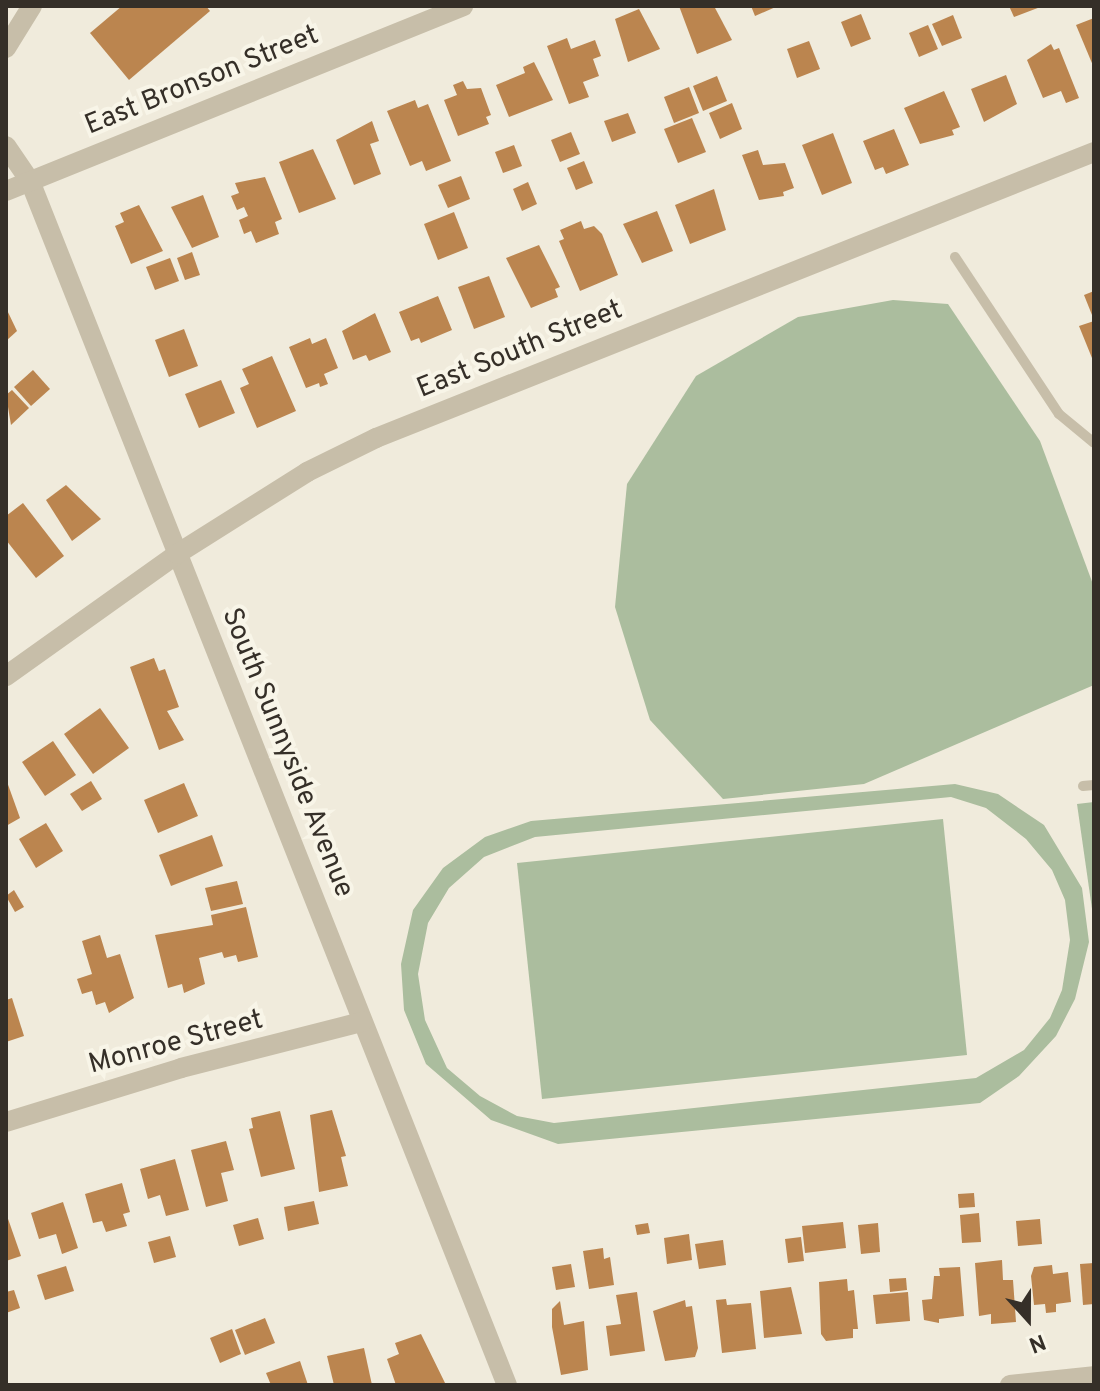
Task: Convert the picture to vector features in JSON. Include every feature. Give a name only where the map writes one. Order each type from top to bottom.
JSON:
[{"type":"street","points":[[6,48],[32,6]]},
{"type":"street","name":"East Bronson Street","points":[[6,191],[463,6]]},
{"type":"street","name":"South Sunnyside Avenue","points":[[6,146],[30,181],[507,1385]]},
{"type":"street","name":"East South Street","points":[[6,676],[177,554],[307,472],[376,438],[1094,152]]},
{"type":"street","name":"Monroe Street","points":[[6,1122],[181,1068],[362,1022]]},
{"type":"street","points":[[1010,1385],[1094,1376]]},
{"type":"lane","points":[[955,257],[1059,414],[1094,443]]},
{"type":"green space","points":[[893,300],[948,304],[1040,441],[1094,587],[1094,685],[864,784],[723,799],[650,720],[615,607],[627,484],[696,376],[798,317]]},
{"type":"green space","points":[[955,784],[998,794],[1044,825],[1082,888],[1089,942],[1075,999],[1056,1036],[1019,1076],[980,1103],[558,1144],[491,1120],[426,1064],[404,1010],[401,964],[413,910],[443,868],[485,837],[531,821]],"holes":[[[951,797],[986,808],[1026,839],[1052,870],[1065,900],[1070,940],[1062,990],[1050,1018],[1024,1050],[976,1078],[554,1123],[517,1116],[480,1096],[447,1068],[425,1020],[418,974],[428,923],[449,888],[484,857],[535,837]]]},
{"type":"green space","points":[[1094,802],[1094,923],[1077,804]]},
{"type":"green space","points":[[943,819],[967,1055],[542,1099],[517,863]]},
{"type":"building","points":[[122,6],[206,6],[210,11],[129,80],[90,33]]},
{"type":"building","points":[[679,6],[714,6],[732,40],[697,54]]},
{"type":"building","points":[[751,6],[778,6],[755,16]]},
{"type":"building","points":[[1009,6],[1043,6],[1014,17]]},
{"type":"building","points":[[639,9],[660,49],[628,62],[615,19]]},
{"type":"building","points":[[861,14],[871,39],[851,47],[841,22]]},
{"type":"building","points":[[953,15],[962,38],[942,46],[932,24]]},
{"type":"building","points":[[1094,18],[1094,68],[1076,25]]},
{"type":"building","points":[[928,25],[938,49],[919,57],[909,33]]},
{"type":"building","points":[[567,38],[571,49],[595,40],[601,56],[593,59],[599,76],[583,82],[589,97],[569,104],[547,46]]},
{"type":"building","points":[[809,41],[820,69],[797,78],[787,49]]},
{"type":"building","points":[[1051,44],[1054,50],[1059,48],[1079,98],[1066,103],[1061,91],[1043,98],[1027,60]]},
{"type":"building","points":[[534,62],[553,100],[509,117],[496,85],[525,73],[523,67]]},
{"type":"building","points":[[1006,75],[1017,104],[984,122],[971,89]]},
{"type":"building","points":[[717,76],[727,101],[703,111],[693,86]]},
{"type":"building","points":[[463,81],[467,89],[481,88],[491,115],[486,117],[489,124],[458,136],[444,100],[457,95],[453,85]]},
{"type":"building","points":[[689,87],[699,113],[674,123],[664,97]]},
{"type":"building","points":[[944,91],[960,127],[952,130],[954,135],[920,144],[904,108]]},
{"type":"building","points":[[415,100],[418,108],[428,104],[451,161],[426,171],[422,161],[410,166],[387,111]]},
{"type":"building","points":[[732,103],[742,129],[720,139],[709,113]]},
{"type":"building","points":[[628,113],[636,133],[612,142],[604,121]]},
{"type":"building","points":[[692,118],[706,152],[678,163],[664,129]]},
{"type":"building","points":[[372,121],[379,141],[370,144],[381,174],[354,185],[336,140]]},
{"type":"building","points":[[894,129],[909,165],[886,174],[883,167],[875,170],[863,141]]},
{"type":"building","points":[[571,132],[580,154],[560,162],[551,140]]},
{"type":"building","points":[[833,133],[852,183],[822,195],[802,145]]},
{"type":"building","points":[[514,145],[522,166],[503,173],[495,152]]},
{"type":"building","points":[[313,149],[336,199],[299,213],[279,162]]},
{"type":"building","points":[[758,150],[763,165],[785,163],[794,188],[783,192],[784,196],[759,200],[742,155]]},
{"type":"building","points":[[584,161],[593,183],[576,190],[567,168]]},
{"type":"building","points":[[461,176],[470,199],[448,208],[438,185]]},
{"type":"building","points":[[265,177],[282,219],[275,222],[279,234],[256,243],[251,231],[244,234],[239,220],[248,216],[244,207],[237,210],[231,196],[239,193],[235,183]]},
{"type":"building","points":[[528,182],[537,204],[522,211],[513,189]]},
{"type":"building","points":[[714,189],[726,230],[690,244],[675,205]]},
{"type":"building","points":[[203,195],[219,237],[192,248],[171,207]]},
{"type":"building","points":[[139,205],[163,251],[131,264],[115,226],[124,222],[120,213]]},
{"type":"building","points":[[657,211],[673,251],[642,263],[623,224]]},
{"type":"building","points":[[454,212],[468,248],[438,260],[424,224]]},
{"type":"building","points":[[581,221],[584,229],[594,226],[602,234],[618,275],[580,291],[559,241],[564,239],[560,230]]},
{"type":"building","points":[[539,245],[560,287],[555,289],[558,297],[531,308],[506,258]]},
{"type":"building","points":[[192,252],[200,275],[185,280],[177,258]]},
{"type":"building","points":[[170,258],[179,281],[155,290],[146,267]]},
{"type":"building","points":[[489,276],[505,317],[474,329],[458,287]]},
{"type":"building","points":[[1094,291],[1094,320],[1084,295]]},
{"type":"building","points":[[438,296],[452,330],[421,343],[419,338],[411,341],[399,312]]},
{"type":"building","points":[[6,308],[17,331],[6,341]]},
{"type":"building","points":[[375,313],[391,352],[369,361],[366,355],[353,360],[342,331]]},
{"type":"building","points":[[1094,321],[1094,363],[1079,326]]},
{"type":"building","points":[[184,329],[198,366],[169,377],[155,340]]},
{"type":"building","points":[[310,338],[312,344],[326,338],[338,368],[324,374],[328,384],[320,387],[319,383],[306,388],[289,347]]},
{"type":"building","points":[[272,356],[296,411],[257,428],[240,388],[249,384],[242,369]]},
{"type":"building","points":[[33,370],[50,389],[31,406],[14,387]]},
{"type":"building","points":[[221,380],[235,413],[199,428],[185,394]]},
{"type":"building","points":[[12,390],[29,408],[11,425],[6,395]]},
{"type":"building","points":[[66,485],[101,519],[72,541],[46,500]]},
{"type":"building","points":[[23,503],[64,556],[36,578],[6,540],[6,516]]},
{"type":"building","points":[[154,658],[159,671],[165,669],[179,707],[167,711],[184,740],[159,750],[130,667]]},
{"type":"building","points":[[100,708],[129,748],[93,774],[64,734]]},
{"type":"building","points":[[53,741],[76,775],[45,796],[22,762]]},
{"type":"building","points":[[6,779],[20,818],[6,826]]},
{"type":"building","points":[[91,781],[102,799],[82,811],[70,794]]},
{"type":"building","points":[[184,783],[198,816],[158,833],[144,800]]},
{"type":"building","points":[[46,823],[63,851],[36,868],[19,839]]},
{"type":"building","points":[[212,835],[223,866],[171,886],[159,855]]},
{"type":"building","points":[[237,881],[243,904],[211,911],[205,888]]},
{"type":"building","points":[[14,890],[24,907],[15,912],[6,896]]},
{"type":"building","points":[[246,907],[258,957],[238,962],[236,955],[224,958],[222,952],[199,958],[205,984],[184,993],[182,984],[168,988],[155,935],[213,925],[211,915]]},
{"type":"building","points":[[100,935],[107,958],[120,954],[134,998],[109,1013],[105,1002],[96,1005],[92,991],[82,994],[77,979],[92,974],[82,941]]},
{"type":"building","points":[[12,998],[24,1036],[6,1042],[6,1000]]},
{"type":"building","points":[[332,1110],[346,1156],[341,1157],[348,1186],[319,1192],[310,1115]]},
{"type":"building","points":[[280,1111],[295,1169],[261,1177],[249,1129],[253,1128],[251,1118]]},
{"type":"building","points":[[226,1141],[234,1170],[221,1173],[228,1201],[206,1207],[191,1150]]},
{"type":"building","points":[[175,1159],[189,1210],[166,1216],[160,1195],[148,1199],[140,1169]]},
{"type":"building","points":[[122,1183],[130,1212],[123,1214],[127,1226],[106,1232],[102,1221],[93,1223],[85,1194]]},
{"type":"building","points":[[974,1193],[975,1207],[959,1208],[958,1194]]},
{"type":"building","points":[[314,1201],[319,1224],[288,1231],[284,1207]]},
{"type":"building","points":[[63,1202],[78,1248],[62,1254],[56,1234],[39,1239],[31,1213]]},
{"type":"building","points":[[6,1213],[21,1256],[6,1261]]},
{"type":"building","points":[[979,1213],[981,1242],[962,1243],[960,1215]]},
{"type":"building","points":[[258,1218],[264,1239],[239,1246],[233,1225]]},
{"type":"building","points":[[1040,1219],[1042,1244],[1018,1246],[1016,1221]]},
{"type":"building","points":[[843,1222],[846,1248],[805,1253],[802,1226]]},
{"type":"building","points":[[648,1223],[650,1233],[637,1235],[635,1225]]},
{"type":"building","points":[[878,1223],[880,1252],[861,1254],[858,1225]]},
{"type":"building","points":[[689,1234],[692,1260],[667,1264],[664,1238]]},
{"type":"building","points":[[170,1236],[176,1257],[154,1263],[148,1242]]},
{"type":"building","points":[[801,1237],[804,1261],[788,1263],[785,1239]]},
{"type":"building","points":[[723,1240],[726,1265],[699,1269],[695,1244]]},
{"type":"building","points":[[603,1248],[604,1259],[610,1257],[614,1285],[589,1289],[583,1251]]},
{"type":"building","points":[[1002,1260],[1003,1280],[1013,1280],[1016,1322],[991,1324],[991,1314],[979,1316],[975,1263]]},
{"type":"building","points":[[1094,1263],[1094,1304],[1083,1305],[1080,1264]]},
{"type":"building","points":[[571,1264],[575,1287],[556,1290],[552,1267]]},
{"type":"building","points":[[1052,1265],[1053,1274],[1068,1272],[1071,1302],[1056,1304],[1056,1312],[1046,1313],[1045,1304],[1034,1305],[1031,1276],[1034,1267]]},
{"type":"building","points":[[66,1266],[74,1291],[45,1300],[37,1275]]},
{"type":"building","points":[[960,1267],[964,1316],[939,1319],[939,1323],[924,1320],[922,1300],[932,1299],[934,1276],[940,1276],[939,1268]]},
{"type":"building","points":[[906,1278],[907,1290],[890,1292],[889,1279]]},
{"type":"building","points":[[847,1279],[848,1291],[854,1290],[858,1329],[853,1329],[853,1338],[826,1341],[821,1334],[819,1282]]},
{"type":"building","points":[[791,1287],[802,1334],[764,1338],[760,1291]]},
{"type":"building","points":[[14,1290],[20,1308],[6,1313],[6,1292]]},
{"type":"building","points":[[637,1292],[645,1351],[610,1356],[606,1326],[621,1324],[616,1295]]},
{"type":"building","points":[[908,1292],[910,1321],[876,1324],[873,1295]]},
{"type":"building","points":[[726,1299],[727,1305],[751,1303],[756,1349],[722,1353],[716,1300]]},
{"type":"building","points":[[685,1300],[686,1307],[692,1306],[698,1348],[695,1357],[665,1361],[653,1311]]},
{"type":"building","points":[[560,1301],[564,1325],[584,1321],[588,1370],[561,1375],[552,1327],[552,1309]]},
{"type":"building","points":[[265,1318],[275,1343],[245,1355],[235,1330]]},
{"type":"building","points":[[232,1329],[241,1354],[220,1363],[210,1338]]},
{"type":"building","points":[[421,1334],[446,1385],[396,1385],[387,1359],[399,1354],[395,1343]]},
{"type":"building","points":[[364,1348],[372,1385],[334,1385],[327,1356]]},
{"type":"building","points":[[300,1361],[308,1385],[271,1385],[266,1373]]}]
